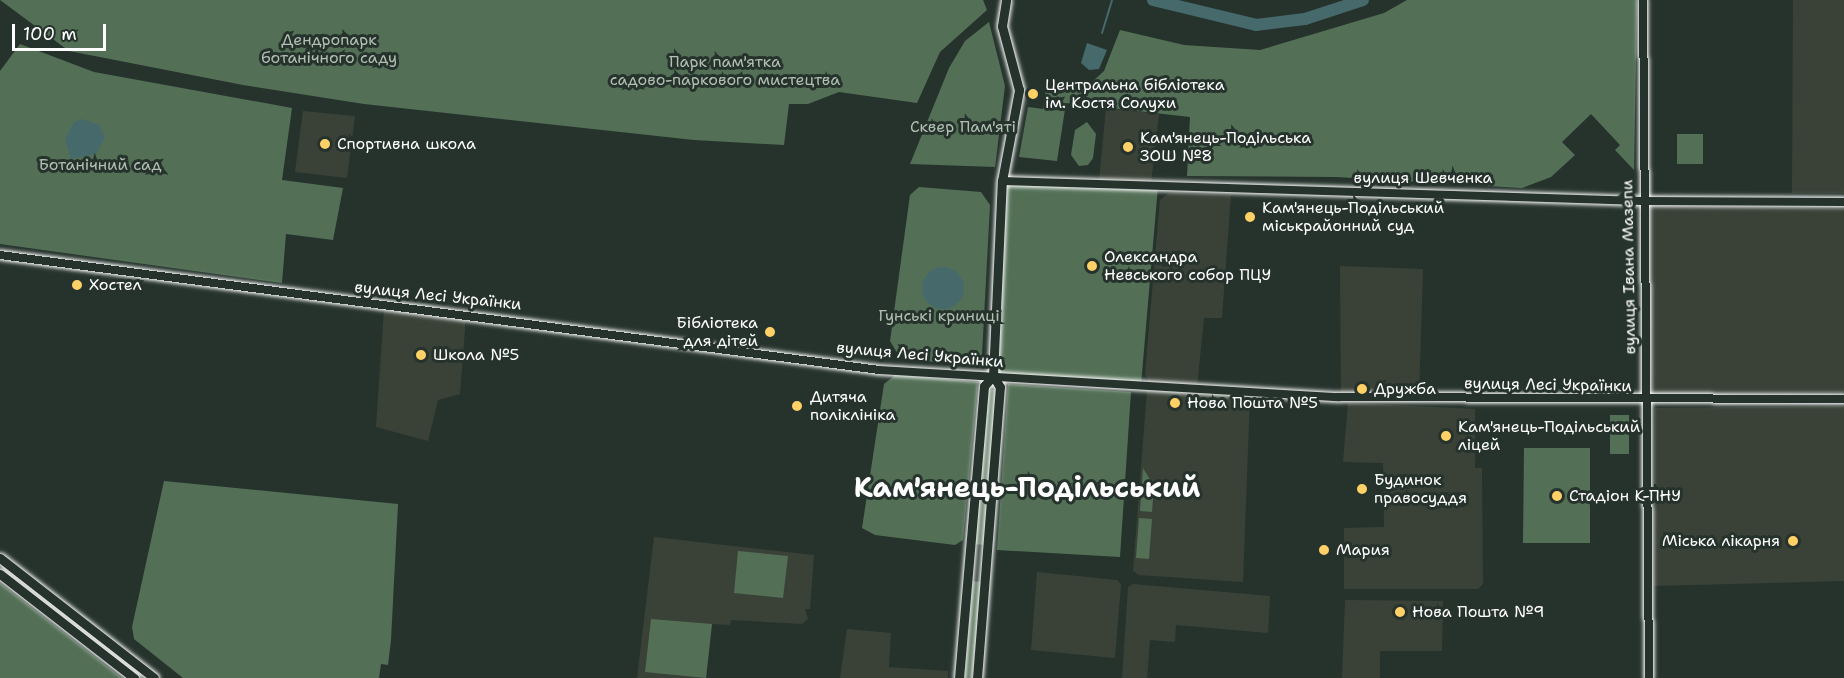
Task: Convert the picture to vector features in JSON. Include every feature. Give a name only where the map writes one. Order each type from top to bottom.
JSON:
[{"type":"main road","points":[[977,678],[1000,387],[993,376],[1002,181],[1019,90],[1002,26],[1005,2]]},
{"type":"main road","points":[[959,678],[984,386],[993,376]]},
{"type":"main road","points":[[0,558],[154,678]]},
{"type":"main road","points":[[0,574],[134,678]]},
{"type":"street","name":"вулиця Івана Мазепи","points":[[1643,0],[1642,201],[1647,402],[1649,678]]},
{"type":"street","name":"вулиця Шевченка","points":[[1002,181],[1642,201],[1844,202]]},
{"type":"street","name":"вулиця Лесі Українки","points":[[0,255],[879,370],[1338,397],[1647,402],[1844,399]]},
{"type":"shaded area","points":[[1793,0],[1844,0],[1844,193],[1792,193]]},
{"type":"shaded area","name":"Кам'янець-Подільська ЗОШ №8","points":[[1106,108],[1159,114],[1151,183],[1099,181]]},
{"type":"shaded area","name":"Спортивна школа","points":[[303,111],[355,116],[347,178],[295,172]]},
{"type":"shaded area","points":[[1169,193],[1231,195],[1222,318],[1204,318],[1197,387],[1150,383],[1145,374],[1160,200]]},
{"type":"shaded area","points":[[1647,205],[1844,209],[1844,392],[1652,395]]},
{"type":"shaded area","points":[[1340,266],[1423,269],[1419,396],[1341,392]]},
{"type":"shaded area","name":"Школа №5","points":[[384,309],[466,316],[460,394],[438,400],[428,441],[376,427]]},
{"type":"shaded area","points":[[1147,390],[1250,396],[1243,582],[1139,575],[1133,571]]},
{"type":"shaded area","points":[[1348,403],[1475,409],[1475,468],[1482,468],[1483,584],[1478,589],[1344,589],[1344,528],[1384,527],[1383,463],[1343,462]]},
{"type":"shaded area","points":[[1844,406],[1844,581],[1654,586],[1655,408]]},
{"type":"shaded area","points":[[654,537],[814,555],[810,609],[805,609],[808,619],[802,624],[731,620],[730,625],[712,624],[706,678],[637,678]]},
{"type":"shaded area","points":[[1037,572],[1117,580],[1121,584],[1115,658],[1031,650]]},
{"type":"shaded area","points":[[1133,584],[1270,596],[1268,633],[1176,625],[1175,642],[1150,640],[1147,678],[1122,678],[1128,587]]},
{"type":"shaded area","points":[[1345,600],[1443,601],[1442,651],[1380,651],[1380,678],[1342,678]]},
{"type":"shaded area","points":[[847,629],[891,633],[889,667],[948,671],[948,678],[840,678]]},
{"type":"green space","name":"Парк пам'ятка садово-паркового мистецтва","points":[[0,0],[983,0],[987,10],[940,52],[917,103],[839,92],[808,104],[789,104],[784,145],[694,140],[364,104],[243,85],[69,51]]},
{"type":"green space","points":[[1407,0],[1637,0],[1634,170],[1615,150],[1620,145],[1591,114],[1562,142],[1575,155],[1551,177],[1522,188],[1336,177],[1187,176],[1190,117],[1066,103],[1057,161],[1019,157],[1028,107],[1043,109],[1047,83],[1093,81],[1104,71],[1120,30],[1184,45],[1260,50],[1384,13]]},
{"type":"green space","name":"Сквер Пам'яті","points":[[989,22],[1005,86],[995,167],[910,164],[949,68],[965,41]]},
{"type":"green space","name":"Ботанічний сад","points":[[20,44],[94,72],[292,108],[282,180],[343,188],[333,240],[286,234],[282,283],[0,244],[0,71]]},
{"type":"green space","points":[[1087,122],[1096,134],[1093,158],[1088,165],[1079,166],[1071,155],[1075,130]]},
{"type":"green space","points":[[1677,134],[1703,134],[1703,164],[1677,164]]},
{"type":"green space","points":[[1002,181],[1158,186],[1141,385],[993,376]]},
{"type":"green space","name":"Гунські криниці","points":[[919,187],[981,192],[990,205],[982,355],[970,366],[900,358],[890,341],[910,195]]},
{"type":"green space","points":[[895,375],[978,382],[963,540],[955,545],[875,535],[862,528],[884,384]]},
{"type":"green space","points":[[1008,384],[1131,392],[1120,557],[997,550]]},
{"type":"green space","points":[[988,390],[996,390],[986,545],[974,544]]},
{"type":"green space","points":[[1610,415],[1629,415],[1629,454],[1610,454]]},
{"type":"green space","name":"Стадіон К-ПНУ","points":[[1524,448],[1590,448],[1590,543],[1523,543]]},
{"type":"green space","points":[[1143,468],[1154,486],[1152,512],[1140,511]]},
{"type":"green space","points":[[164,481],[398,504],[391,640],[388,665],[381,664],[379,678],[183,678],[134,639],[132,627]]},
{"type":"green space","points":[[1139,518],[1152,519],[1149,559],[1136,558]]},
{"type":"green space","points":[[738,551],[788,556],[783,598],[734,593]]},
{"type":"green space","points":[[973,581],[982,582],[972,678],[965,678]]},
{"type":"green space","points":[[0,583],[122,678],[0,678]]},
{"type":"green space","points":[[651,619],[712,624],[706,678],[645,672]]},
{"type":"water","points":[[1087,43],[1107,50],[1099,69],[1089,70],[1081,63]]},
{"type":"water","points":[[82,119],[99,125],[105,138],[96,154],[71,159],[65,139],[74,122]]},
{"type":"water","points":[[943,267],[958,273],[964,288],[958,303],[943,309],[928,303],[922,288],[928,273]]},
{"type":"waterway","points":[[1102,33],[1112,0]]},
{"type":"waterway","points":[[1153,0],[1256,25],[1305,19],[1363,0]]},
{"type":"place","name":"Центральна бібліотека ім. Костя Солухи","points":[[1033,94]]},
{"type":"place","name":"Спортивна школа","points":[[325,144]]},
{"type":"place","name":"Кам'янець-Подільська ЗОШ №8","points":[[1128,147]]},
{"type":"place","name":"Кам'янець-Подільський міськрайонний суд","points":[[1250,217]]},
{"type":"place","name":"Олександра Невського собор ПЦУ","points":[[1092,266]]},
{"type":"place","name":"Хостел","points":[[77,285]]},
{"type":"place","name":"Бібліотека для дітей","points":[[770,332]]},
{"type":"place","name":"Школа №5","points":[[421,355]]},
{"type":"place","name":"Дружба","points":[[1362,389]]},
{"type":"place","name":"Нова Пошта №5","points":[[1175,403]]},
{"type":"place","name":"Дитяча поліклініка","points":[[797,406]]},
{"type":"place","name":"Кам'янець-Подільський ліцей","points":[[1446,436]]},
{"type":"place","name":"Будинок правосуддя","points":[[1362,489]]},
{"type":"place","name":"Стадіон К-ПНУ","points":[[1557,496]]},
{"type":"place","name":"Міська лікарня","points":[[1793,541]]},
{"type":"place","name":"Мария","points":[[1324,550]]},
{"type":"place","name":"Нова Пошта №9","points":[[1400,612]]},
{"type":"district","name":"Кам'янець-Подільський","points":[[1027,487]]},
{"type":"park label","name":"Дендропарк ботанічного саду","points":[[329,49]]}]
